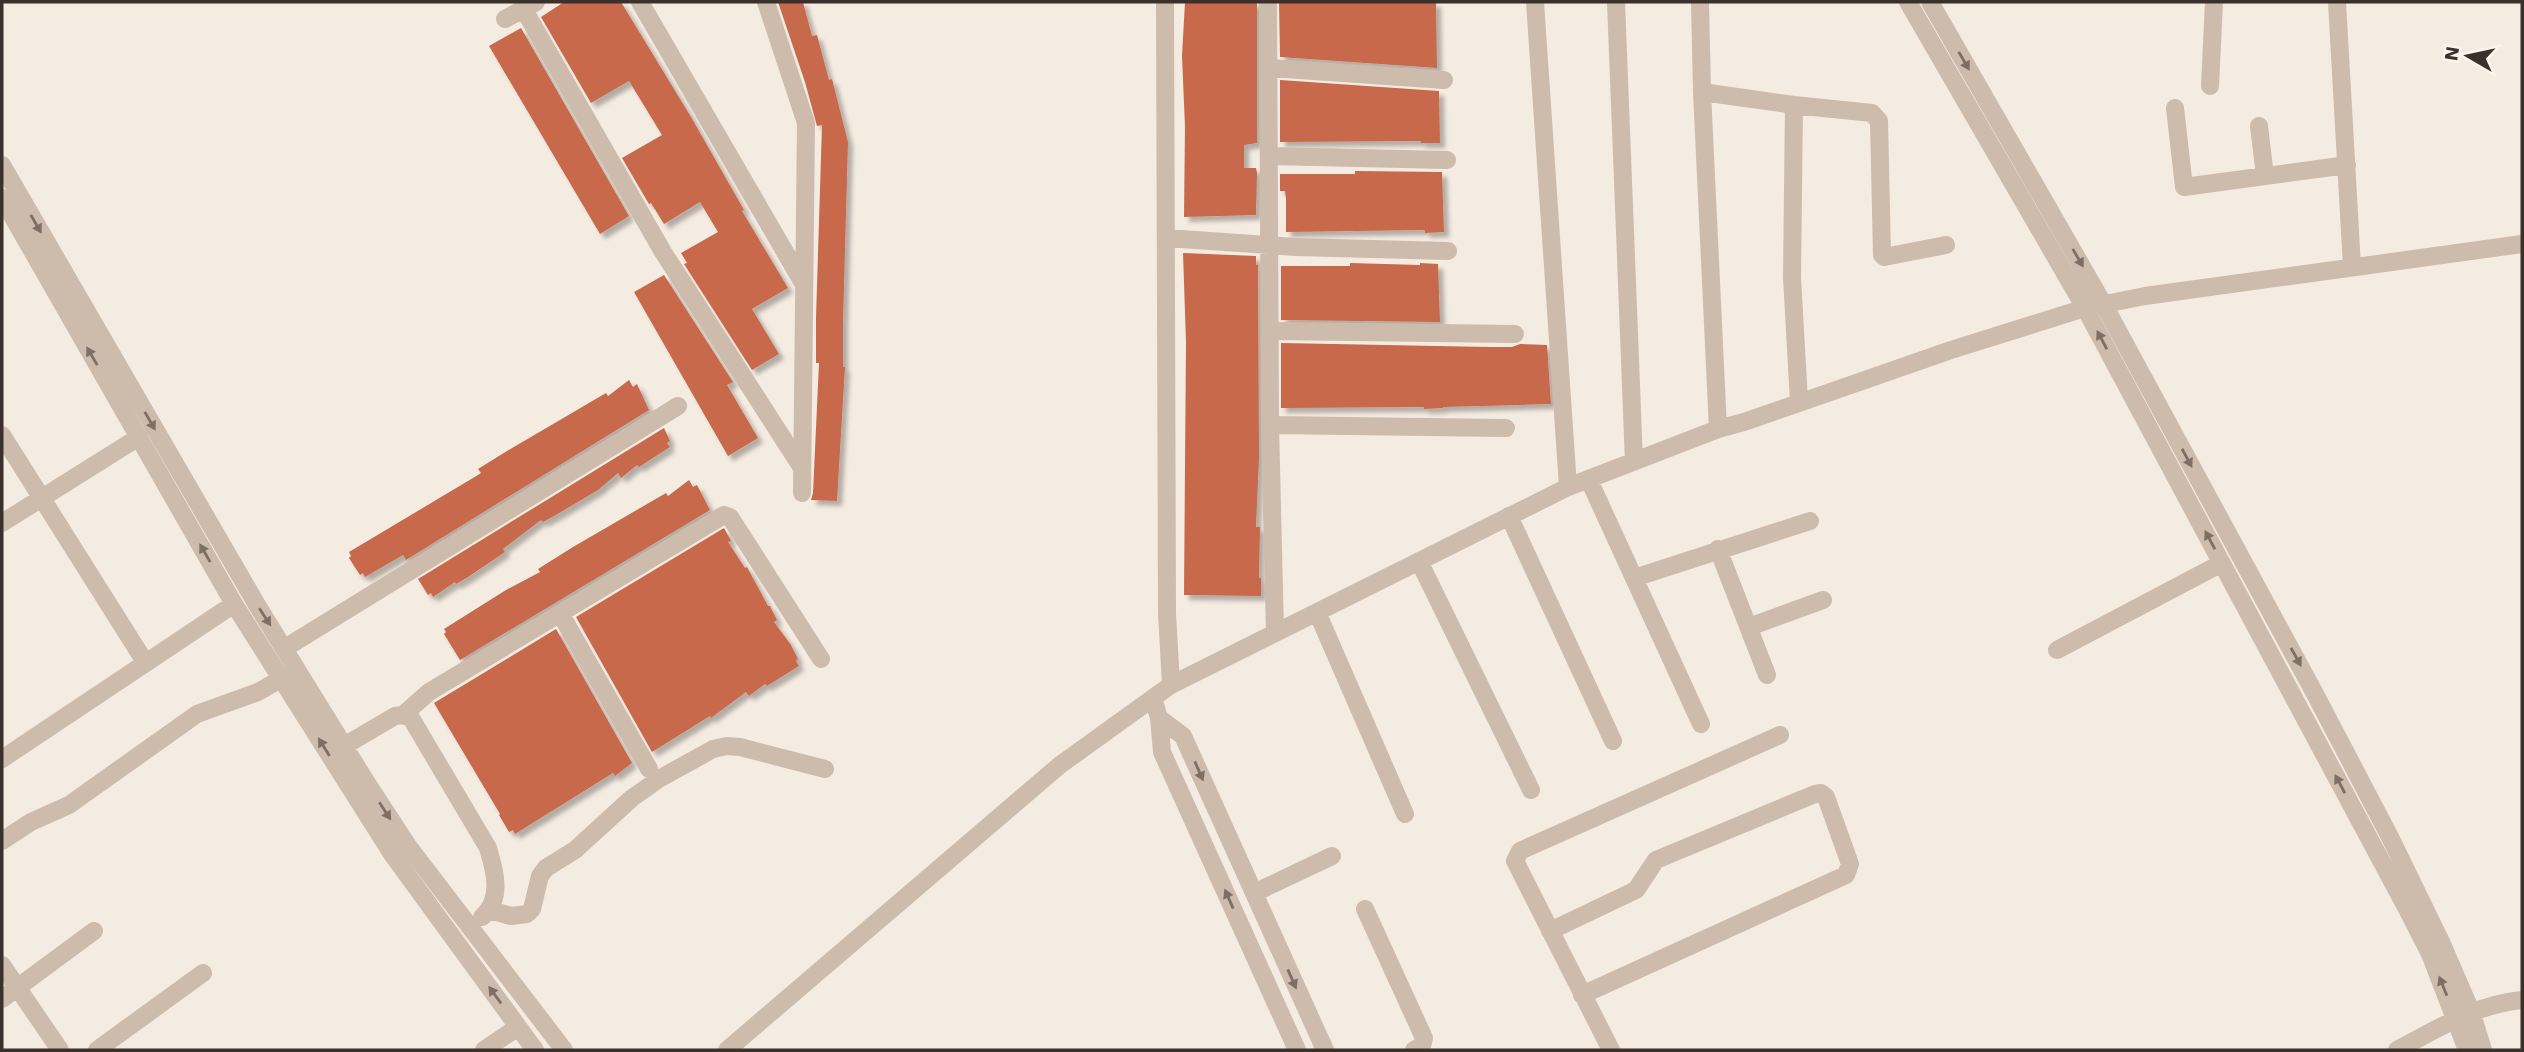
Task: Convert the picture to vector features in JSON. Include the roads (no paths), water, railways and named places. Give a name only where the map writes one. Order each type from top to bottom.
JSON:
[{"type":"street","points":[[640,2],[803,283]]},
{"type":"street","points":[[766,2],[806,123],[802,493]]},
{"type":"street","points":[[1166,2],[1167,599],[1171,685]]},
{"type":"street","points":[[1268,2],[1270,425],[1275,633]]},
{"type":"street","points":[[1535,2],[1568,487]]},
{"type":"street","points":[[1616,2],[1634,462]]},
{"type":"street","points":[[1700,2],[1718,429]]},
{"type":"street","points":[[1908,2],[2085,308],[2483,1050]]},
{"type":"street","points":[[1930,2],[2104,305],[2314,691],[2396,849],[2463,1015],[2467,1050]]},
{"type":"street","points":[[2210,86],[2214,2]]},
{"type":"street","points":[[2337,2],[2353,267]]},
{"type":"street","points":[[505,19],[530,5],[663,251],[802,468]]},
{"type":"street","points":[[1269,68],[1444,80]]},
{"type":"street","points":[[1702,92],[1872,113],[1879,121],[1882,255],[1884,257],[1946,245]]},
{"type":"street","points":[[1794,105],[1792,277],[1800,402]]},
{"type":"street","points":[[2175,108],[2184,187],[2347,165]]},
{"type":"street","points":[[2259,126],[2265,176]]},
{"type":"street","points":[[1269,156],[1447,160]]},
{"type":"street","points":[[2,165],[257,605],[285,648],[289,674],[392,854],[535,1050]]},
{"type":"street","points":[[2,198],[234,604],[344,746],[408,846],[564,1050]]},
{"type":"street","points":[[1166,238],[1270,245],[1448,251]]},
{"type":"street","points":[[727,1050],[1060,765],[1171,685],[1568,487],[1718,429],[2085,308],[2145,296],[2522,243]]},
{"type":"street","points":[[1270,331],[1515,334]]},
{"type":"street","points":[[285,648],[678,406]]},
{"type":"street","points":[[1270,425],[1506,428]]},
{"type":"street","points":[[2,435],[145,662]]},
{"type":"street","points":[[2,523],[139,437]]},
{"type":"street","points":[[1589,480],[1700,724]]},
{"type":"street","points":[[403,715],[429,692],[724,515],[730,517],[821,659]]},
{"type":"street","points":[[1509,516],[1613,741]]},
{"type":"street","points":[[1634,578],[1810,521]]},
{"type":"street","points":[[1718,550],[1767,675]]},
{"type":"street","points":[[1419,561],[1531,790]]},
{"type":"street","points":[[2057,650],[2222,563]]},
{"type":"street","points":[[1749,627],[1823,600]]},
{"type":"street","points":[[2,759],[234,604]]},
{"type":"street","points":[[1317,612],[1405,814]]},
{"type":"street","points":[[559,614],[649,769]]},
{"type":"street","points":[[2,841],[31,822],[69,805],[197,714],[258,692],[289,674]]},
{"type":"street","points":[[1153,698],[1160,718],[1161,752],[1297,1050]]},
{"type":"street","points":[[344,746],[395,716],[403,715],[411,719],[488,848],[494,867],[496,887],[490,911],[470,927]]},
{"type":"street","points":[[1160,718],[1183,736],[1325,1050]]},
{"type":"street","points":[[1611,1050],[1515,861],[1520,851],[1780,736]]},
{"type":"street","points":[[490,911],[511,916],[527,914],[532,909],[540,876],[546,868],[575,850],[609,818],[650,786],[713,749],[740,747],[825,769]]},
{"type":"street","points":[[1550,931],[1636,890],[1656,860],[1815,794],[1826,797],[1850,864],[1846,875],[1583,995]]},
{"type":"street","points":[[1254,893],[1332,856]]},
{"type":"street","points":[[1365,909],[1424,1038],[1424,1044],[1414,1050]]},
{"type":"street","points":[[2,999],[94,931]]},
{"type":"street","points":[[1257,961],[1280,950]]},
{"type":"street","points":[[2,965],[60,1050]]},
{"type":"street","points":[[97,1050],[203,972]]},
{"type":"street","points":[[2397,1050],[2463,1015],[2499,1003],[2522,1000]]},
{"type":"street","points":[[484,1050],[518,1027]]}]
